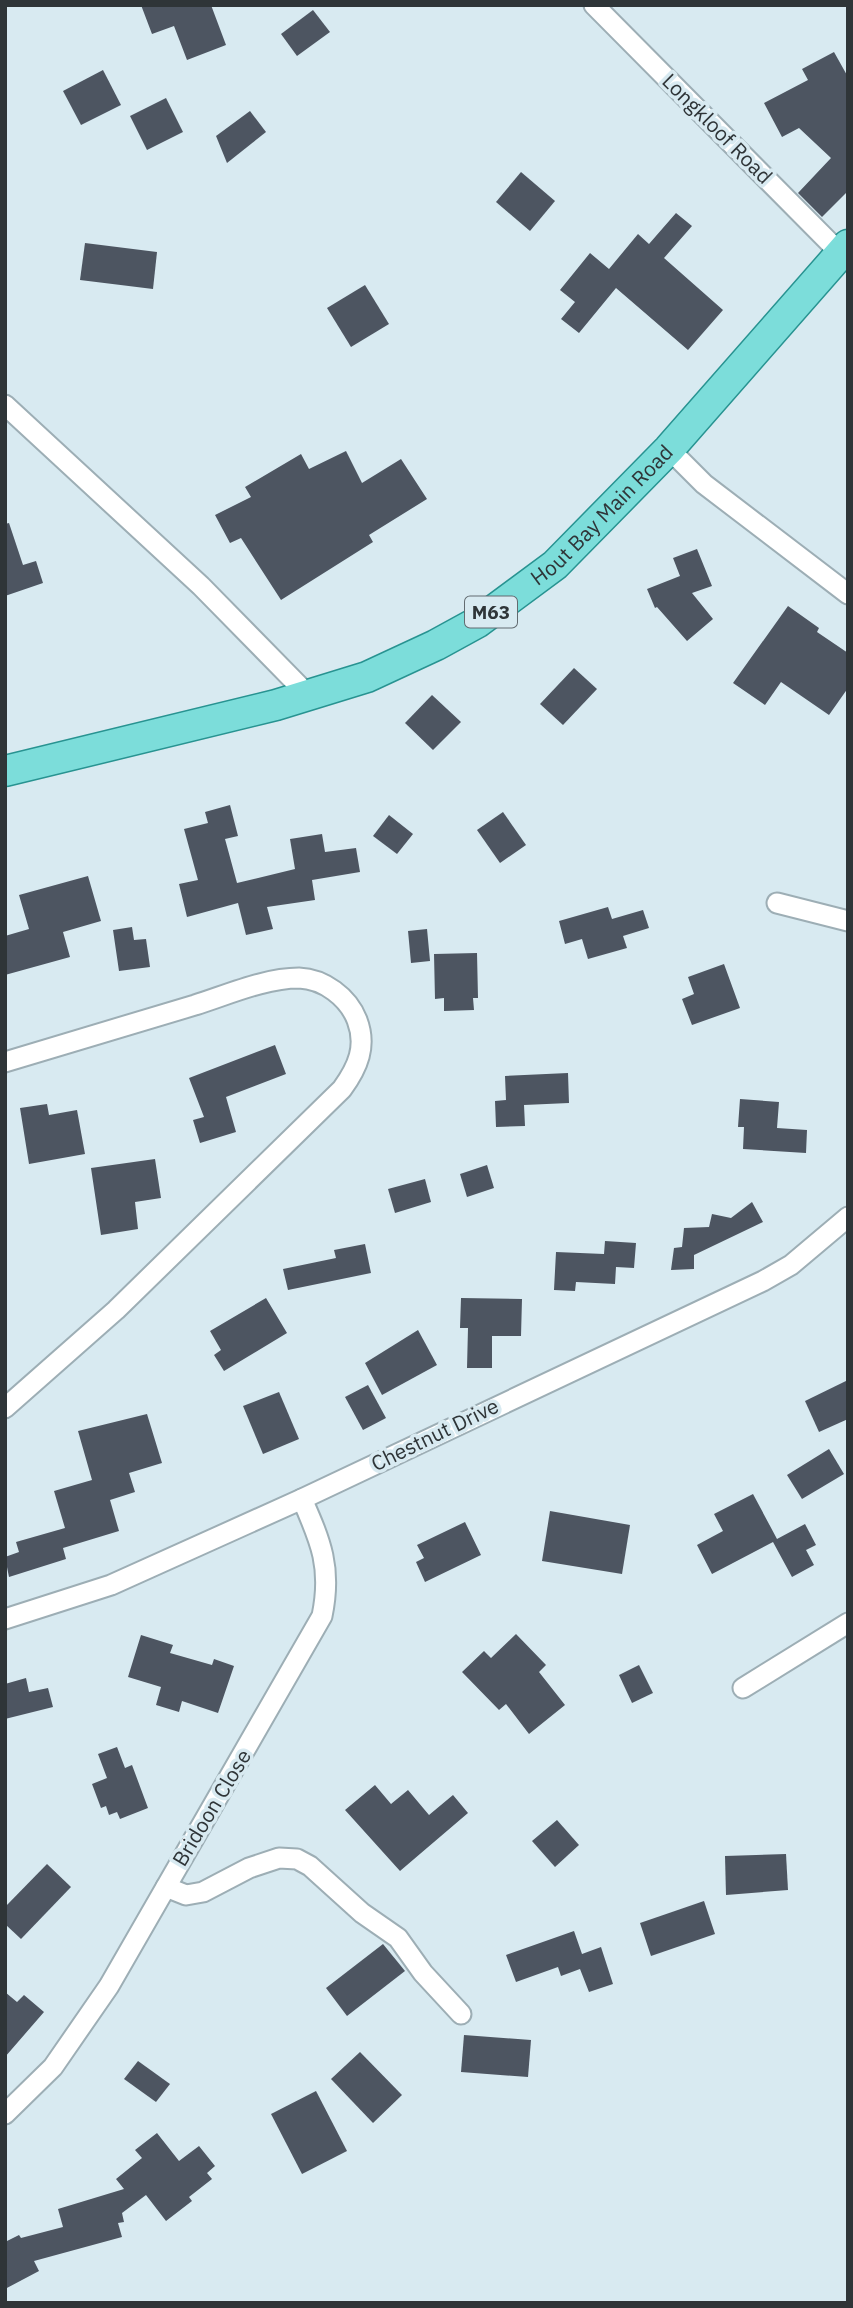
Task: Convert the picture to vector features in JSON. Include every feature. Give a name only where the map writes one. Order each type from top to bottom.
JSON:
[{"type":"main road","name":"Hout Bay Main Road","points":[[5,771],[152,737],[367,677],[478,622],[555,565],[669,449],[844,249]]},
{"type":"street","name":"Longkloof Road","points":[[594,5],[844,249]]},
{"type":"street","points":[[5,405],[201,586],[308,695]]},
{"type":"street","points":[[669,449],[704,484],[848,594]]},
{"type":"street","points":[[777,903],[848,921]]},
{"type":"street","points":[[5,1062],[244,990],[300,978],[321,982],[341,995],[354,1013],[360,1029],[360,1057],[342,1089],[116,1310],[5,1408]]},
{"type":"street","name":"Chestnut Drive","points":[[5,1619],[111,1585],[302,1499],[763,1281],[791,1265],[848,1217]]},
{"type":"street","name":"Bridoon Close","points":[[5,2114],[53,2067],[109,1986],[322,1616],[327,1593],[326,1565],[323,1549],[302,1499]]},
{"type":"street","points":[[743,1688],[848,1623]]},
{"type":"street","points":[[166,1886],[186,1895],[203,1892],[249,1868],[279,1858],[297,1860],[310,1866],[362,1913],[398,1938],[423,1973],[461,2014]]},
{"type":"building","points":[[141,5],[211,5],[226,45],[187,60],[174,26],[152,34]]},
{"type":"building","points":[[313,10],[330,32],[297,56],[281,34]]},
{"type":"building","points":[[834,52],[848,77],[848,191],[822,217],[798,193],[831,158],[799,128],[782,137],[764,103],[808,80],[802,69]]},
{"type":"building","points":[[103,70],[121,105],[81,125],[63,91]]},
{"type":"building","points":[[166,98],[183,132],[147,150],[130,116]]},
{"type":"building","points":[[250,111],[266,132],[227,163],[216,136]]},
{"type":"building","points":[[521,172],[555,201],[530,231],[496,202]]},
{"type":"building","points":[[676,213],[692,226],[664,258],[723,310],[688,350],[616,288],[579,333],[561,319],[575,302],[560,290],[590,253],[609,269],[638,234],[649,244]]},
{"type":"building","points":[[85,243],[157,252],[153,289],[80,280]]},
{"type":"building","points":[[365,285],[389,324],[351,347],[327,308]]},
{"type":"building","points":[[346,451],[362,483],[401,459],[427,499],[369,535],[373,542],[281,600],[241,538],[230,543],[215,515],[251,497],[245,487],[301,454],[309,469]]},
{"type":"building","points":[[9,523],[23,565],[36,561],[43,583],[5,596],[5,524]]},
{"type":"building","points":[[697,549],[712,586],[692,593],[713,619],[687,641],[657,607],[655,608],[647,589],[680,576],[673,558]]},
{"type":"building","points":[[788,606],[819,628],[817,632],[848,653],[848,688],[829,715],[781,682],[765,705],[733,683]]},
{"type":"building","points":[[574,668],[597,689],[563,725],[540,704]]},
{"type":"building","points":[[432,695],[461,722],[433,750],[405,723]]},
{"type":"building","points":[[230,805],[238,836],[225,839],[237,883],[295,869],[290,839],[322,834],[325,852],[356,848],[360,872],[312,880],[315,900],[267,907],[273,929],[246,935],[238,903],[187,917],[179,884],[198,880],[184,829],[208,823],[205,812]]},
{"type":"building","points":[[503,812],[526,845],[500,863],[477,830]]},
{"type":"building","points":[[389,815],[413,834],[397,854],[373,836]]},
{"type":"building","points":[[88,876],[101,921],[63,932],[70,957],[5,975],[5,936],[29,929],[19,895]]},
{"type":"building","points":[[608,907],[612,919],[643,910],[649,928],[623,936],[627,948],[588,959],[582,939],[565,944],[559,921]]},
{"type":"building","points":[[132,927],[134,940],[146,939],[150,967],[119,971],[113,930]]},
{"type":"building","points":[[427,929],[430,961],[411,963],[408,931]]},
{"type":"building","points":[[477,953],[478,998],[473,998],[474,1010],[444,1011],[444,998],[435,999],[434,954]]},
{"type":"building","points":[[724,964],[740,1008],[692,1025],[682,999],[694,994],[688,977]]},
{"type":"building","points":[[275,1045],[286,1074],[226,1097],[236,1132],[200,1143],[193,1120],[204,1117],[189,1078]]},
{"type":"building","points":[[568,1073],[569,1103],[524,1105],[525,1126],[496,1127],[495,1101],[506,1100],[505,1076]]},
{"type":"building","points":[[740,1099],[779,1102],[777,1128],[807,1130],[806,1153],[743,1149],[744,1127],[738,1127]]},
{"type":"building","points":[[47,1104],[49,1115],[77,1110],[85,1154],[29,1164],[20,1108]]},
{"type":"building","points":[[155,1159],[161,1198],[135,1202],[138,1229],[101,1235],[91,1168]]},
{"type":"building","points":[[487,1165],[494,1188],[467,1197],[460,1174]]},
{"type":"building","points":[[425,1179],[431,1202],[395,1213],[388,1189]]},
{"type":"building","points":[[752,1202],[763,1222],[694,1255],[694,1269],[671,1270],[674,1248],[682,1247],[684,1228],[709,1227],[712,1214],[731,1218]]},
{"type":"building","points":[[605,1241],[636,1243],[634,1268],[616,1267],[615,1284],[576,1282],[575,1291],[554,1290],[556,1252],[604,1254]]},
{"type":"building","points":[[365,1244],[371,1273],[288,1290],[283,1269],[336,1258],[334,1250]]},
{"type":"building","points":[[266,1298],[287,1333],[224,1371],[214,1355],[221,1350],[210,1331]]},
{"type":"building","points":[[461,1298],[522,1299],[521,1336],[492,1336],[492,1368],[467,1368],[468,1328],[460,1328]]},
{"type":"building","points":[[418,1330],[437,1365],[382,1395],[365,1363]]},
{"type":"building","points":[[848,1380],[848,1419],[819,1432],[805,1401]]},
{"type":"building","points":[[368,1385],[386,1418],[363,1430],[345,1397]]},
{"type":"building","points":[[279,1392],[299,1439],[263,1454],[243,1406]]},
{"type":"building","points":[[147,1414],[162,1463],[129,1473],[135,1492],[110,1500],[119,1531],[63,1548],[66,1559],[9,1577],[5,1557],[19,1552],[16,1542],[65,1528],[54,1491],[92,1480],[78,1431]]},
{"type":"building","points":[[829,1449],[844,1474],[802,1499],[787,1475]]},
{"type":"building","points":[[753,1494],[777,1539],[805,1524],[816,1545],[806,1550],[814,1565],[792,1577],[773,1542],[712,1574],[697,1545],[723,1531],[714,1514]]},
{"type":"building","points":[[550,1511],[630,1525],[622,1574],[542,1561]]},
{"type":"building","points":[[465,1522],[481,1555],[425,1582],[416,1562],[424,1558],[417,1545]]},
{"type":"building","points":[[516,1634],[546,1665],[539,1672],[565,1705],[529,1734],[506,1704],[499,1710],[462,1672],[484,1651],[491,1658]]},
{"type":"building","points":[[141,1635],[173,1645],[170,1653],[212,1665],[214,1659],[234,1666],[218,1713],[182,1701],[179,1712],[156,1705],[161,1687],[128,1677]]},
{"type":"building","points":[[639,1665],[653,1693],[632,1703],[619,1675]]},
{"type":"building","points":[[26,1678],[29,1692],[48,1688],[53,1707],[5,1719],[5,1684]]},
{"type":"building","points":[[117,1747],[125,1768],[132,1765],[148,1808],[120,1819],[117,1812],[109,1815],[106,1806],[101,1808],[92,1784],[107,1778],[98,1754]]},
{"type":"building","points":[[375,1785],[391,1804],[408,1790],[429,1815],[453,1795],[468,1813],[400,1871],[345,1810]]},
{"type":"building","points":[[557,1820],[579,1845],[555,1867],[532,1841]]},
{"type":"building","points":[[786,1854],[788,1890],[726,1895],[725,1856]]},
{"type":"building","points":[[47,1864],[71,1887],[21,1939],[5,1924],[5,1907]]},
{"type":"building","points":[[704,1901],[715,1934],[651,1956],[640,1923]]},
{"type":"building","points":[[574,1931],[582,1954],[601,1947],[613,1984],[589,1992],[580,1969],[561,1976],[558,1967],[516,1982],[506,1955]]},
{"type":"building","points":[[383,1944],[405,1971],[347,2016],[326,1988]]},
{"type":"building","points":[[5,1992],[17,2002],[24,1995],[44,2012],[5,2057]]},
{"type":"building","points":[[464,2035],[531,2040],[528,2077],[461,2072]]},
{"type":"building","points":[[360,2052],[402,2095],[373,2123],[331,2079]]},
{"type":"building","points":[[138,2061],[170,2084],[156,2102],[124,2079]]},
{"type":"building","points":[[316,2091],[347,2151],[302,2174],[271,2114]]},
{"type":"building","points":[[157,2133],[179,2161],[199,2146],[215,2166],[207,2173],[212,2179],[189,2197],[192,2201],[166,2221],[146,2195],[122,2213],[124,2222],[118,2223],[122,2237],[34,2261],[39,2271],[5,2289],[5,2242],[19,2235],[21,2238],[63,2227],[58,2209],[124,2189],[116,2179],[142,2158],[135,2150]]}]
